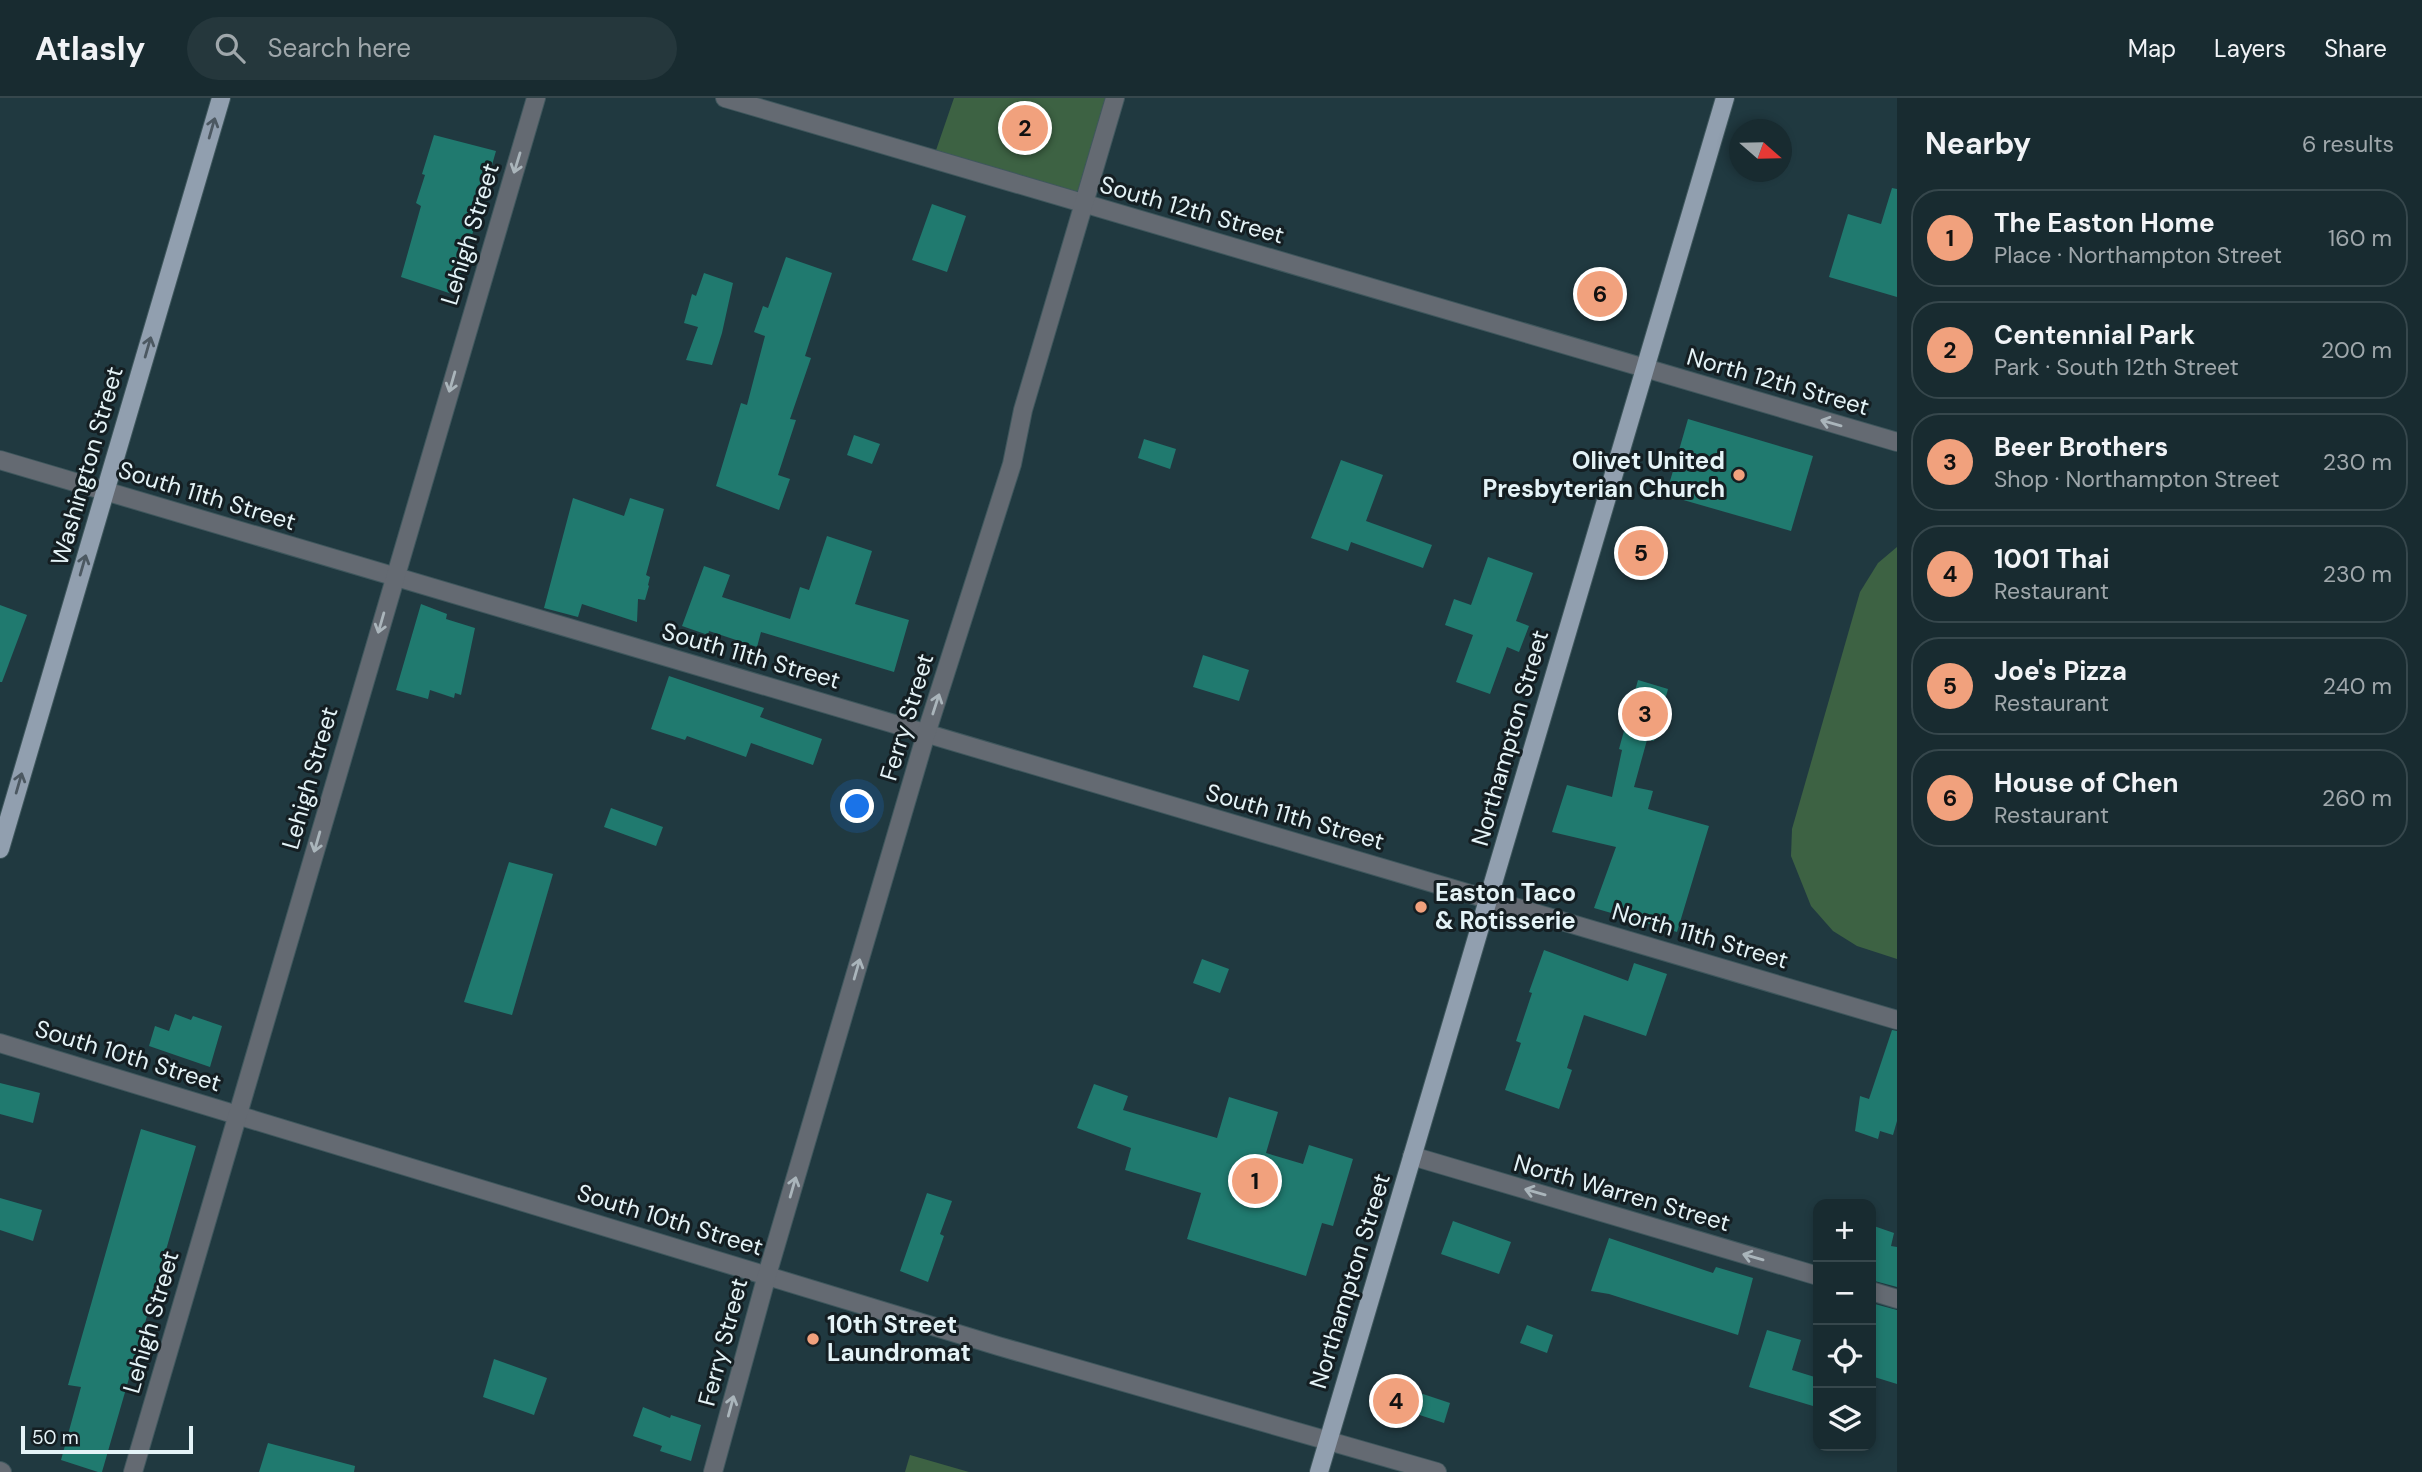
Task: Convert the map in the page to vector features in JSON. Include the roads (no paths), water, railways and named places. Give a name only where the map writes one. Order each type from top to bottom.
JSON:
[{"type":"main road","name":"Washington Street","points":[[0,849],[221,98]]},
{"type":"main road","name":"Northampton Street","points":[[1319,1472],[1725,98]]},
{"type":"street","name":"Lehigh Street","points":[[133,1472],[536,98]]},
{"type":"street","name":"South 12th Street","points":[[726,98],[1645,369]]},
{"type":"street","name":"Ferry Street","points":[[713,1472],[767,1275],[926,734],[1012,464],[1023,410],[1115,98]]},
{"type":"street","name":"North 12th Street","points":[[1645,369],[1897,442]]},
{"type":"street","name":"South 11th Street","points":[[0,460],[1488,900]]},
{"type":"street","name":"North 11th Street","points":[[1488,900],[1897,1020]]},
{"type":"street","name":"South 10th Street","points":[[0,1043],[1009,1350],[1437,1472]]},
{"type":"street","name":"North Warren Street","points":[[1412,1156],[1813,1275]]},
{"type":"street","points":[[1876,1293],[1897,1299]]},
{"type":"place","name":"Centennial Park","points":[[1025,128]]},
{"type":"place","name":"House of Chen","points":[[1600,294]]},
{"type":"place","name":"Olivet United Presbyterian Church","points":[[1739,475]]},
{"type":"place","name":"Joe's Pizza","points":[[1641,553]]},
{"type":"place","name":"Beer Brothers","points":[[1645,714]]},
{"type":"place","name":"Easton Taco & Rotisserie","points":[[1421,907]]},
{"type":"place","name":"The Easton Home","points":[[1255,1181]]},
{"type":"place","name":"10th Street Laundromat","points":[[813,1339]]},
{"type":"place","name":"1001 Thai","points":[[1396,1401]]}]
